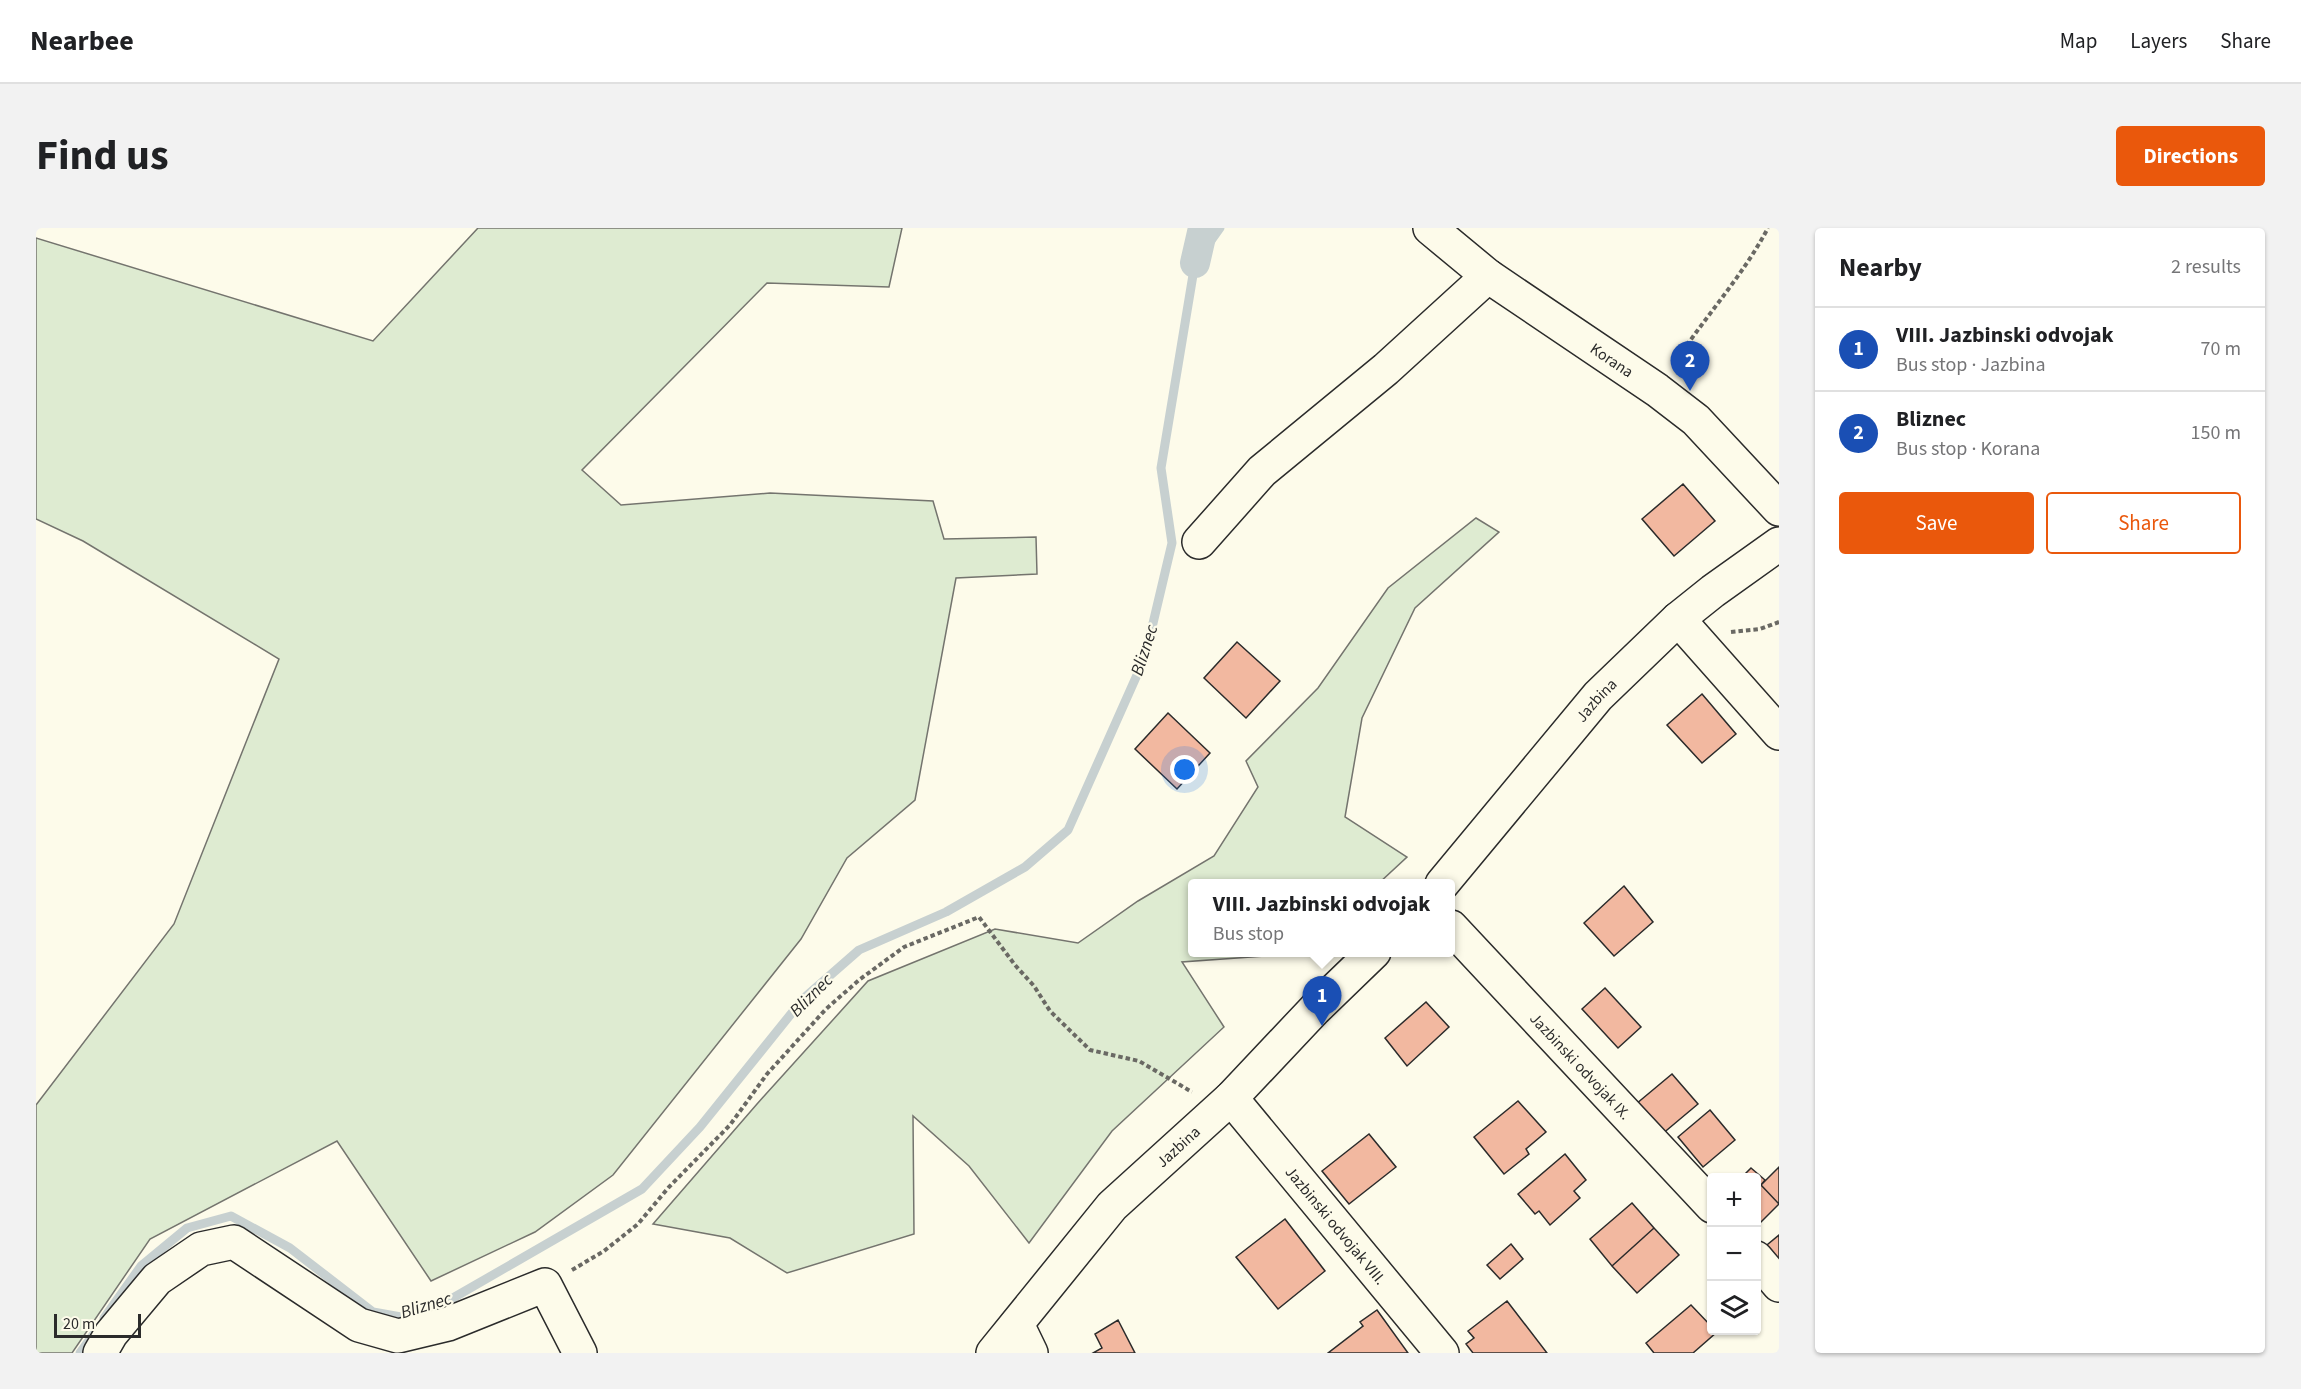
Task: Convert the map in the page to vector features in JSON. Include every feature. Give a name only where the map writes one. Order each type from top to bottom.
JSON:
[{"type":"street","name":"Korana","points":[[1430,228],[1488,276],[1657,390],[1696,420],[1779,509]]},
{"type":"street","points":[[1199,542],[1262,471],[1386,369],[1488,276]]},
{"type":"street","name":"Jazbina","points":[[1446,879],[1598,696],[1678,619],[1779,544]]},
{"type":"street","points":[[1678,619],[1779,733]]},
{"type":"street","name":"Jazbinski odvojak IX.","points":[[1455,931],[1707,1201]]},
{"type":"street","name":"Jazbina","points":[[993,1353],[1112,1206],[1231,1098],[1315,1009],[1369,957]]},
{"type":"street","name":"Jazbinski odvojak VIII.","points":[[1231,1098],[1442,1353]]},
{"type":"street","points":[[100,1353],[111,1334],[157,1279],[201,1249],[234,1242],[359,1325],[398,1336],[448,1324],[545,1285],[580,1353]]},
{"type":"street","points":[[1761,1264],[1779,1285]]},
{"type":"street","points":[[1017,1324],[1031,1353]]},
{"type":"path","points":[[1657,390],[1698,327],[1754,255],[1768,228]]},
{"type":"path","points":[[545,1285],[604,1251],[638,1224],[669,1187],[729,1125],[767,1074],[826,1009],[859,980],[904,947],[979,917],[1034,986],[1050,1011],[1090,1050],[1139,1061],[1195,1094]]},
{"type":"green space","points":[[478,228],[902,228],[889,287],[767,283],[582,470],[621,505],[770,493],[933,501],[944,539],[1036,537],[1037,574],[956,578],[915,800],[847,858],[801,939],[613,1175],[535,1232],[431,1281],[337,1141],[150,1239],[72,1353],[36,1353],[36,1105],[174,924],[279,659],[83,541],[36,519],[36,238],[373,341]]},
{"type":"green space","points":[[1476,518],[1499,532],[1415,608],[1362,718],[1345,817],[1407,857],[1383,879],[1188,879],[1188,957],[1250,957],[1182,962],[1224,1027],[1112,1131],[1029,1243],[969,1166],[913,1116],[914,1234],[787,1273],[730,1238],[653,1224],[868,981],[995,929],[1078,943],[1138,901],[1214,856],[1258,787],[1246,761],[1318,688],[1388,588]]},
{"type":"building","points":[[1683,484],[1715,521],[1674,556],[1642,519]]},
{"type":"building","points":[[1237,642],[1280,681],[1246,718],[1204,678]]},
{"type":"building","points":[[1702,694],[1736,734],[1702,763],[1667,725]]},
{"type":"building","points":[[1168,713],[1210,753],[1177,789],[1135,749]]},
{"type":"building","points":[[1624,886],[1653,922],[1614,956],[1584,923]]},
{"type":"building","points":[[1605,988],[1641,1027],[1618,1048],[1582,1009]]},
{"type":"building","points":[[1426,1002],[1449,1027],[1407,1066],[1385,1038]]},
{"type":"building","points":[[1672,1074],[1698,1104],[1661,1135],[1636,1104]]},
{"type":"building","points":[[1518,1101],[1546,1132],[1526,1149],[1529,1154],[1504,1174],[1474,1137]]},
{"type":"building","points":[[1710,1110],[1735,1140],[1703,1167],[1678,1137]]},
{"type":"building","points":[[1369,1134],[1396,1167],[1349,1204],[1322,1171]]},
{"type":"building","points":[[1565,1154],[1586,1180],[1574,1191],[1580,1198],[1550,1225],[1539,1211],[1535,1214],[1518,1194]]},
{"type":"building","points":[[1779,1167],[1779,1204],[1761,1185]]},
{"type":"building","points":[[1751,1168],[1757,1173],[1746,1173]]},
{"type":"building","points":[[1761,1185],[1779,1204],[1761,1222]]},
{"type":"building","points":[[1632,1203],[1654,1228],[1612,1266],[1590,1239]]},
{"type":"building","points":[[1285,1219],[1325,1271],[1278,1309],[1236,1257]]},
{"type":"building","points":[[1654,1228],[1679,1255],[1637,1293],[1612,1266]]},
{"type":"building","points":[[1779,1235],[1779,1268],[1762,1249]]},
{"type":"building","points":[[1511,1244],[1523,1259],[1500,1279],[1487,1265]]},
{"type":"building","points":[[1507,1301],[1547,1353],[1473,1353],[1466,1344],[1474,1338],[1468,1331]]},
{"type":"building","points":[[1691,1305],[1707,1322],[1707,1335],[1714,1335],[1693,1353],[1654,1353],[1646,1343]]},
{"type":"building","points":[[1377,1310],[1408,1353],[1328,1353],[1363,1326],[1360,1322]]},
{"type":"building","points":[[1118,1320],[1135,1353],[1093,1353],[1102,1348],[1095,1334]]},
{"type":"waterway","points":[[1195,263],[1203,228]]},
{"type":"waterway","name":"Bliznec","points":[[104,1318],[141,1266],[187,1228],[231,1216],[290,1248],[373,1312],[401,1317],[446,1302],[642,1189],[700,1127],[803,999],[859,950],[946,912],[1025,867],[1068,830],[1145,657],[1172,543],[1161,468],[1195,263],[1220,228]]},
{"type":"waterway","name":"Bliznec","points":[[80,1353],[93,1335]]},
{"type":"place","name":"Bliznec","points":[[1690,391]]},
{"type":"place","name":"VIII. Jazbinski odvojak","points":[[1322,1026]]}]
